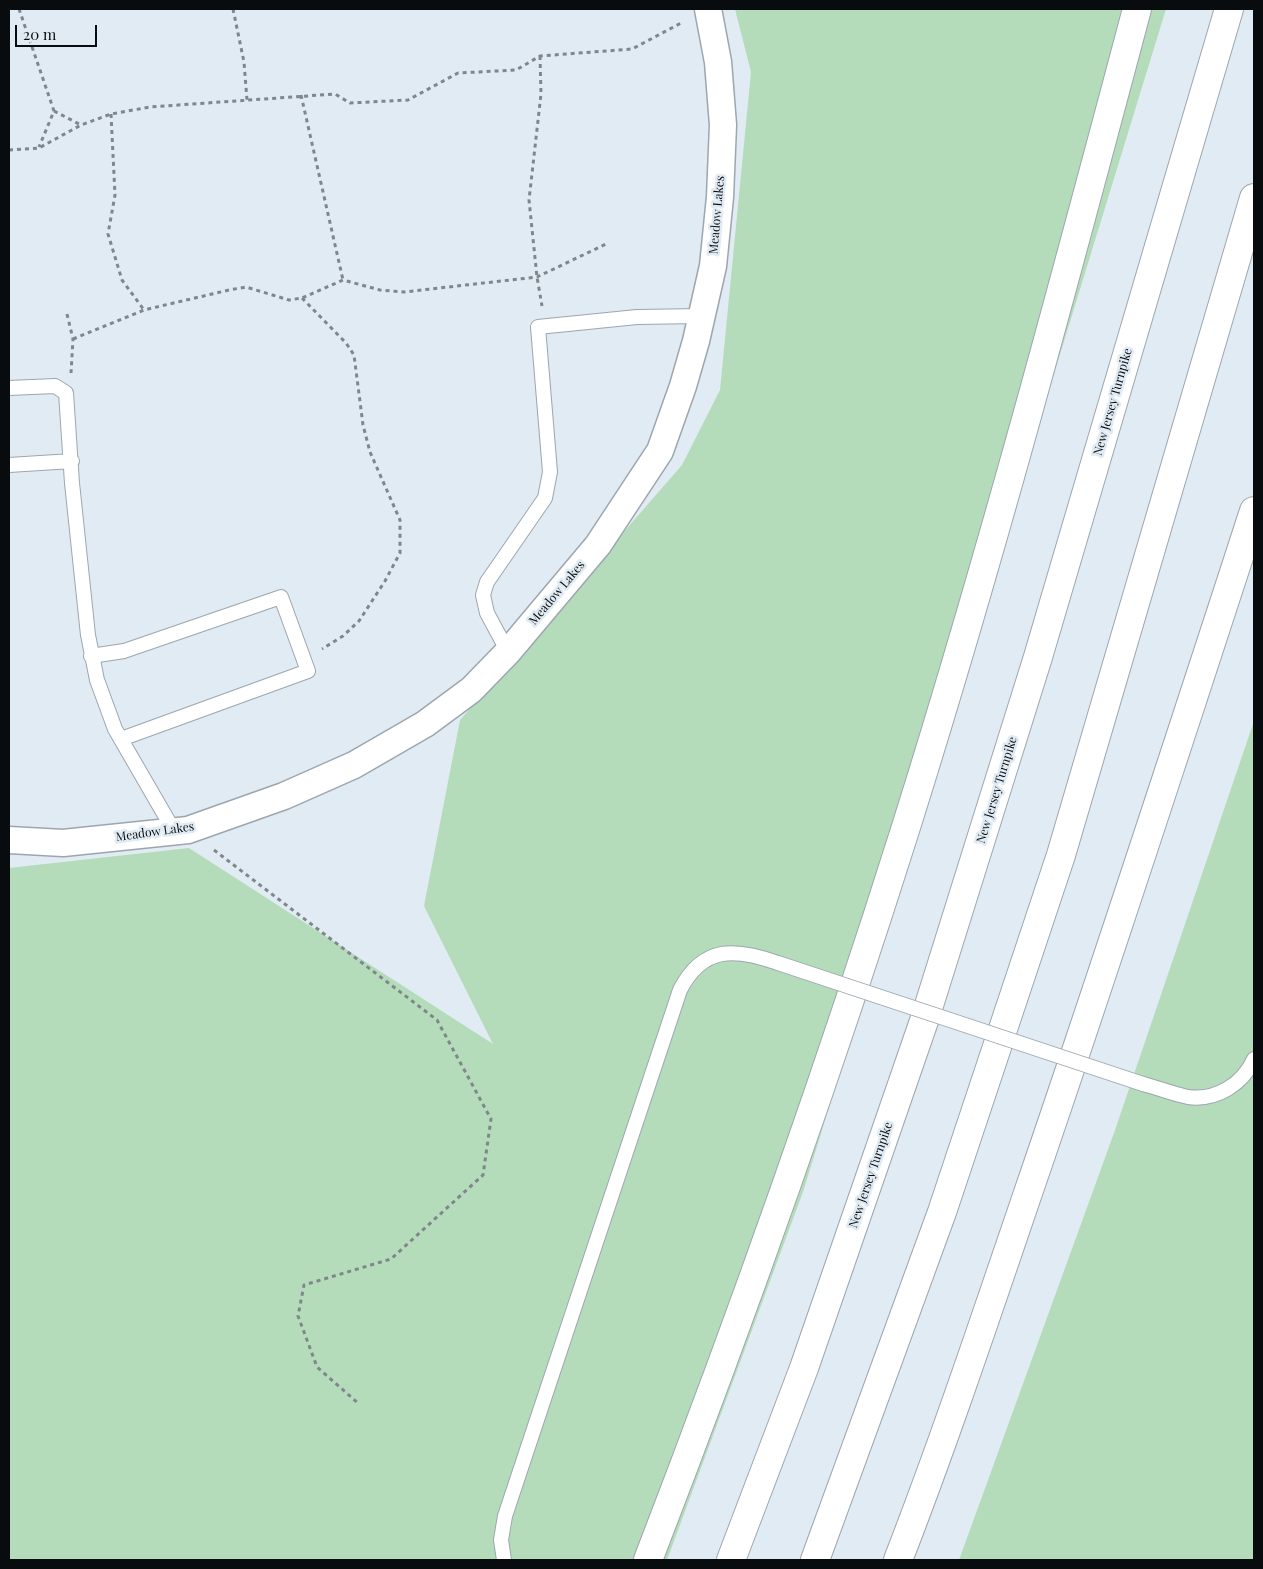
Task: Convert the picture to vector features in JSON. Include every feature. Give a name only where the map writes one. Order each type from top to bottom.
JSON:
[{"type":"highway","points":[[648,1560],[725,1356],[788,1180],[906,826],[987,558],[1030,407],[1137,9]]},
{"type":"highway","name":"New Jersey Turnpike","points":[[731,1560],[804,1368],[925,1018],[1038,657],[1229,9]]},
{"type":"highway","points":[[815,1560],[942,1212],[1060,856],[1254,198]]},
{"type":"highway","points":[[898,1560],[967,1372],[1041,1157],[1254,510]]},
{"type":"street","name":"Meadow Lakes","points":[[9,840],[63,843],[181,831],[284,796],[354,765],[426,724],[471,690],[508,652],[598,545],[660,451],[683,386],[696,341],[700,316],[713,266],[720,197],[723,125],[718,62],[708,9]]},
{"type":"lane","points":[[508,652],[487,613],[483,595],[487,582],[545,498],[548,486],[550,472],[538,327],[637,317],[700,316]]},
{"type":"lane","points":[[9,388],[56,386],[66,393],[74,502],[91,656],[97,680],[115,729],[181,831]]},
{"type":"lane","points":[[9,465],[72,461]]},
{"type":"lane","points":[[91,656],[124,650],[281,597],[308,671],[121,739]]},
{"type":"lane","points":[[504,1560],[501,1540],[505,1516],[680,990],[685,979],[703,962],[713,956],[726,953],[750,954],[1143,1084],[1190,1097],[1204,1097],[1228,1089],[1245,1074],[1254,1059]]},
{"type":"path","points":[[19,9],[54,111],[39,148]]},
{"type":"path","points":[[233,9],[244,62],[247,100]]},
{"type":"path","points":[[9,150],[39,148],[81,125],[111,114],[150,107],[335,94],[350,103],[408,100],[458,73],[516,70],[540,56],[632,48],[708,9]]},
{"type":"path","points":[[540,56],[540,94],[529,200],[537,277],[546,326]]},
{"type":"path","points":[[301,95],[343,280]]},
{"type":"path","points":[[54,111],[81,125]]},
{"type":"path","points":[[111,114],[115,195],[108,234],[122,280],[144,310]]},
{"type":"path","points":[[73,339],[144,310],[246,287],[289,300],[302,298],[343,280],[380,290],[404,292],[537,277],[606,244]]},
{"type":"path","points":[[302,298],[346,343],[354,355],[363,425],[370,452],[400,520],[400,553],[359,621],[343,636],[304,660]]},
{"type":"path","points":[[66,393],[70,378],[73,339],[67,314]]},
{"type":"path","points":[[181,831],[437,1020],[491,1119],[483,1175],[391,1258],[304,1286],[298,1316],[317,1367],[359,1404]]},
{"type":"green space","points":[[735,9],[1166,9],[803,1192],[667,1560],[9,1560],[9,868],[189,848],[493,1044],[424,906],[460,720],[682,465],[720,390],[751,72]]},
{"type":"green space","points":[[1254,721],[1254,1560],[959,1560],[1114,1133]]}]
